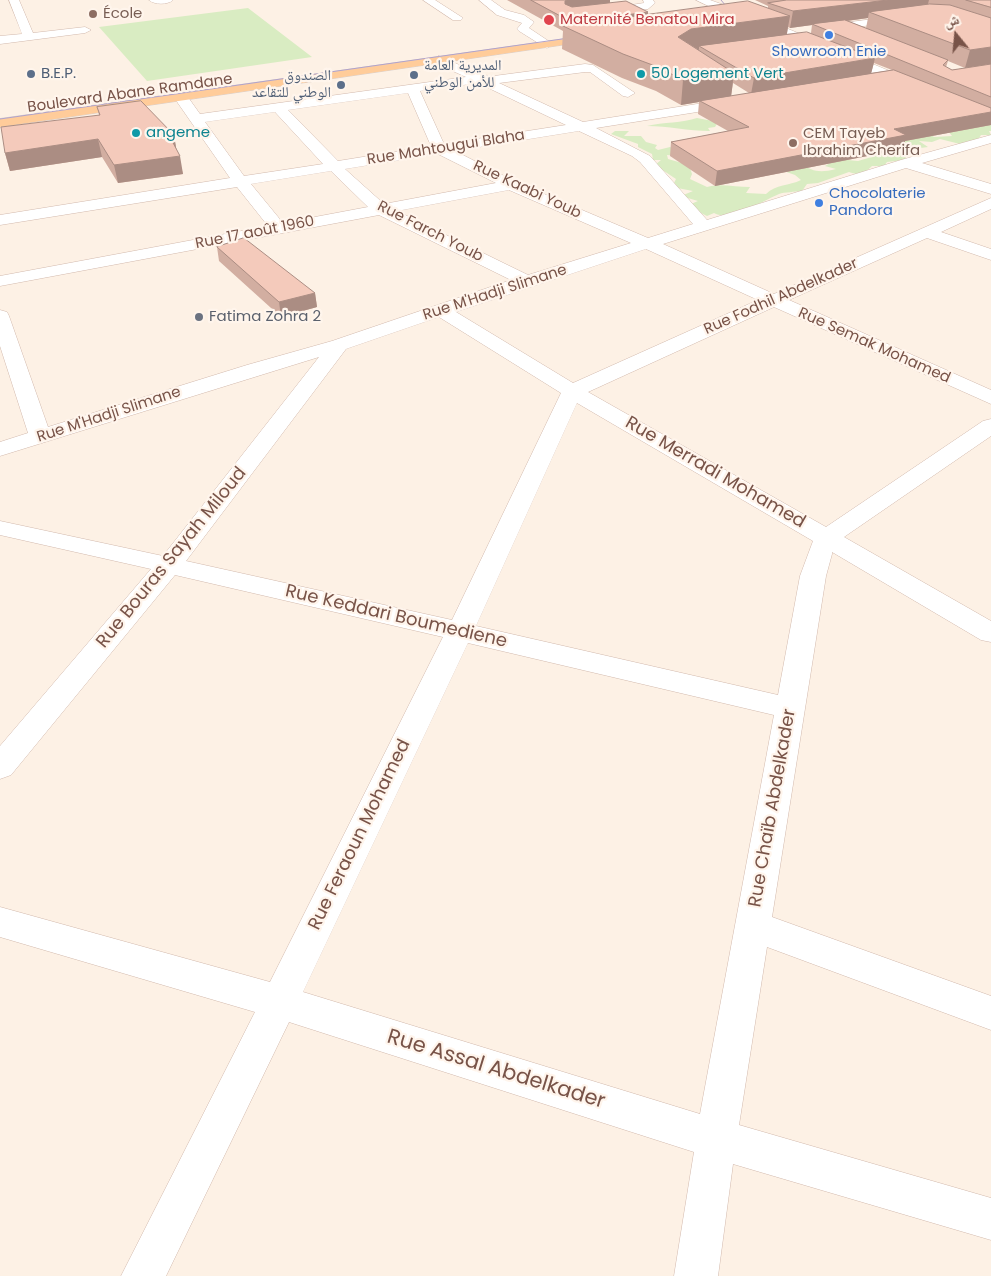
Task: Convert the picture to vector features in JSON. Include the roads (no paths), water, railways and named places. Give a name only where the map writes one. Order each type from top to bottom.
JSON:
[{"type":"main road","points":[[754,15],[728,6],[711,18],[754,15],[774,13]]},
{"type":"main road","name":"Boulevard Abane Ramdane","points":[[0,112],[613,32]]},
{"type":"main road","name":"Boulevard Abane Ramdane","points":[[0,123],[439,60],[541,42]]},
{"type":"street","points":[[15,0],[29,37]]},
{"type":"street","points":[[154,0],[168,0]]},
{"type":"street","points":[[428,0],[457,18]]},
{"type":"street","points":[[484,0],[501,13],[532,21],[524,29],[541,42]]},
{"type":"street","points":[[589,14],[644,8],[650,5],[648,0]]},
{"type":"street","points":[[701,0],[728,6]]},
{"type":"street","points":[[754,15],[789,34],[909,84],[927,86]]},
{"type":"street","points":[[789,34],[917,17]]},
{"type":"street","points":[[843,26],[869,36]]},
{"type":"street","points":[[0,40],[85,30]]},
{"type":"street","points":[[779,44],[806,41]]},
{"type":"street","points":[[439,60],[623,145],[646,159],[705,227]]},
{"type":"street","points":[[196,120],[480,79],[494,80],[590,68],[628,93]]},
{"type":"street","points":[[864,81],[892,77]]},
{"type":"street","points":[[413,89],[439,149]]},
{"type":"street","name":"Rue Mahtougui Blaha","points":[[0,220],[748,100],[732,90]]},
{"type":"street","points":[[180,96],[240,181],[279,228]]},
{"type":"street","name":"Rue Farch Youb","points":[[279,108],[354,187],[380,209],[527,281]]},
{"type":"street","name":"Rue M'Hadji Slimane","points":[[0,449],[254,369],[339,345],[527,281],[906,163],[991,139]]},
{"type":"street","name":"Rue Kaabi Youb","points":[[439,149],[511,185],[648,244]]},
{"type":"street","points":[[906,163],[991,190]]},
{"type":"street","name":"Rue 17 août 1960","points":[[0,281],[511,185]]},
{"type":"street","name":"Rue Fodhil Abdelkader","points":[[572,391],[770,300],[991,203]]},
{"type":"street","points":[[926,232],[991,255]]},
{"type":"street","name":"Rue Semak Mohamed","points":[[648,244],[991,398]]},
{"type":"street","name":"Rue Merradi Mohamed","points":[[440,310],[572,391],[991,633]]},
{"type":"street","points":[[0,316],[5,342],[40,437]]},
{"type":"street","name":"Rue Bouras Sayah Miloud","points":[[0,768],[168,565],[339,345]]},
{"type":"street","name":"Rue Feraoun Mohamed","points":[[143,1276],[279,1002],[572,391]]},
{"type":"street","points":[[827,538],[991,426]]},
{"type":"street","name":"Rue Keddari Boumediene","points":[[0,528],[790,708]]},
{"type":"street","name":"Rue Chaïb Abdelkader","points":[[696,1276],[716,1139],[813,576],[819,554],[827,538]]},
{"type":"street","name":"Rue Assal Abdelkader","points":[[0,922],[279,1002],[716,1139],[991,1219]]},
{"type":"street","points":[[753,926],[991,1013]]},
{"type":"tram line","points":[[720,15],[726,6],[721,0]]},
{"type":"tram line","points":[[0,119],[576,37]]},
{"type":"place","name":"École","points":[[93,14]]},
{"type":"place","name":"Maternité Benatou Mira","points":[[549,20]]},
{"type":"place","name":"Showroom Enie","points":[[829,35]]},
{"type":"place","name":"B.E.P.","points":[[31,74]]},
{"type":"place","name":"50 Logement Vert","points":[[641,74]]},
{"type":"place","name":"المديرية العامة للأمن الوطني","points":[[414,75]]},
{"type":"place","name":"الصندوق الوطني للتقاعد","points":[[341,85]]},
{"type":"place","name":"angeme","points":[[136,133]]},
{"type":"place","name":"CEM Tayeb Ibrahim Cherifa","points":[[793,143]]},
{"type":"place","name":"Chocolaterie Pandora","points":[[819,203]]},
{"type":"place","name":"Fatima Zohra 2","points":[[199,317]]}]
